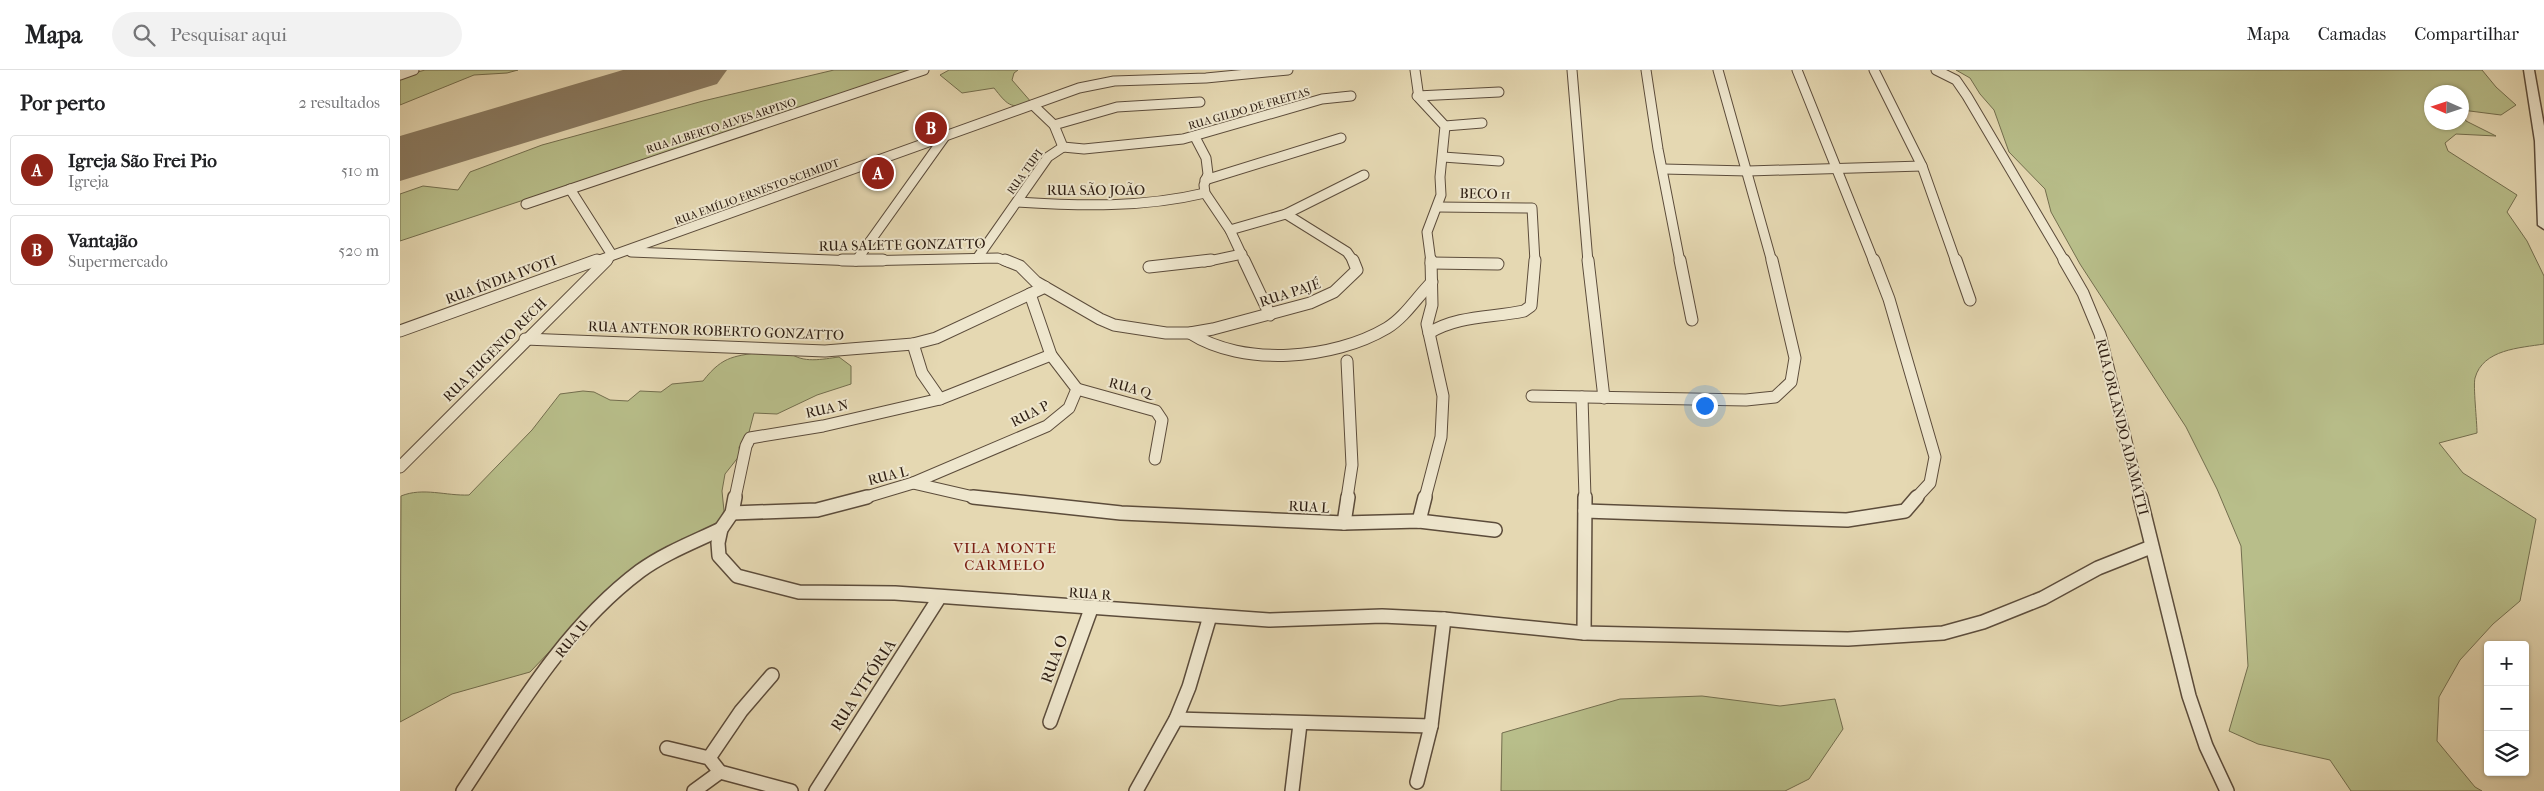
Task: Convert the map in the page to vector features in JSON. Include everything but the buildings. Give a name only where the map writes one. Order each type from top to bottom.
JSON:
[{"type":"street","points":[[400,75],[414,70]]},
{"type":"street","name":"RUA ALBERTO ALVES ARPINO","points":[[526,204],[924,70]]},
{"type":"street","points":[[1117,70],[1122,81]]},
{"type":"street","name":"RUA EMÍLIO ERNESTO SCHMIDT","points":[[612,255],[1079,88],[1122,81],[1206,78],[1288,70]]},
{"type":"street","points":[[1416,70],[1417,96],[1445,126],[1440,177],[1441,195],[1427,232],[1432,282],[1432,305],[1428,333],[1433,356],[1440,375],[1443,404],[1441,437],[1420,521]]},
{"type":"street","points":[[1572,70],[1578,160],[1593,316],[1604,398]]},
{"type":"street","points":[[1646,70],[1654,128],[1678,257],[1692,320]]},
{"type":"street","points":[[1532,396],[1746,400],[1775,397],[1791,382],[1795,358],[1787,320],[1748,171],[1718,70]]},
{"type":"street","points":[[1585,511],[1847,520],[1905,511],[1930,483],[1935,457],[1889,299],[1797,70]]},
{"type":"street","points":[[1874,70],[1922,166],[1970,300]]},
{"type":"street","name":"RUA ORLANDO ADAMATTI","points":[[1936,70],[1956,80],[1960,85],[2083,293],[2100,334],[2114,383],[2151,547],[2189,696],[2206,746],[2227,791]]},
{"type":"street","points":[[2529,70],[2541,141],[2544,225]]},
{"type":"street","points":[[1417,96],[1499,92]]},
{"type":"street","name":"RUA GILDO DE FREITAS","points":[[1063,147],[1084,149],[1195,137],[1322,99],[1351,96]]},
{"type":"street","points":[[1054,125],[1117,107],[1200,102]]},
{"type":"street","name":"RUA TUPI","points":[[978,257],[1048,157],[1063,147],[1054,125],[1033,105]]},
{"type":"street","points":[[1445,126],[1482,123]]},
{"type":"street","points":[[856,261],[946,135]]},
{"type":"street","points":[[1195,137],[1206,158],[1208,174],[1205,180],[1205,193],[1230,230],[1270,315]]},
{"type":"street","points":[[1205,180],[1341,138]]},
{"type":"street","points":[[1443,157],[1499,161]]},
{"type":"street","points":[[1663,169],[1748,171],[1922,166]]},
{"type":"street","points":[[1230,230],[1286,214],[1364,175]]},
{"type":"street","points":[[570,189],[612,255]]},
{"type":"street","name":"RUA SÃO JOÃO","points":[[1017,202],[1116,206],[1163,202],[1205,193]]},
{"type":"street","name":"BECO 11","points":[[1428,333],[1443,322],[1462,318],[1515,314],[1531,306],[1535,260],[1532,208],[1438,207]]},
{"type":"street","name":"RUA PAJÉ","points":[[1190,333],[1270,315],[1325,298],[1347,282],[1357,270],[1352,257],[1347,252],[1286,214]]},
{"type":"street","name":"RUA SALETE GONZATTO","points":[[624,252],[856,261],[978,257],[1011,261],[1045,287],[1114,325],[1166,333],[1190,333]]},
{"type":"street","points":[[1149,266],[1193,264],[1242,254]]},
{"type":"street","name":"RUA ÍNDIA IVOTI","points":[[400,331],[612,255]]},
{"type":"street","name":"RUA EUGENIO RECH","points":[[400,467],[525,339],[612,255]]},
{"type":"street","points":[[1431,263],[1498,264]]},
{"type":"street","points":[[1190,333],[1206,344],[1254,356],[1284,354],[1348,344],[1386,328],[1404,313],[1432,282]]},
{"type":"street","name":"RUA ANTENOR ROBERTO GONZATTO","points":[[525,339],[825,351],[913,344],[936,338],[1045,287]]},
{"type":"street","points":[[1030,294],[1051,355],[1077,389]]},
{"type":"street","points":[[913,344],[922,373],[940,399]]},
{"type":"street","name":"RUA N","points":[[737,576],[720,556],[718,543],[721,529],[732,512],[746,446],[750,438],[758,435],[823,426],[940,399],[1051,355]]},
{"type":"street","points":[[1344,523],[1352,465],[1347,361]]},
{"type":"street","name":"RUA Q","points":[[1077,389],[1146,406],[1156,411],[1162,420],[1154,459]]},
{"type":"street","name":"RUA P","points":[[913,483],[1047,426],[1069,408],[1077,389]]},
{"type":"street","points":[[1582,397],[1585,511],[1584,633]]},
{"type":"street","name":"RUA L","points":[[732,512],[817,510],[845,504],[913,483],[984,500],[1121,513],[1344,523],[1420,521],[1495,530]]},
{"type":"street","name":"RUA U","points":[[463,791],[540,681],[602,603],[640,570],[682,547],[721,529]]},
{"type":"street","name":"RUA R","points":[[737,576],[799,592],[895,593],[939,598],[1269,620],[1382,616],[1444,619],[1584,633],[1848,638],[1943,633],[1983,622],[2043,598],[2098,568],[2151,547]]},
{"type":"street","name":"RUA VITÓRIA","points":[[816,791],[939,598]]},
{"type":"street","name":"RUA O","points":[[1050,722],[1092,609]]},
{"type":"street","points":[[1136,791],[1176,719],[1189,687],[1210,616]]},
{"type":"street","points":[[1416,782],[1431,726],[1444,619]]},
{"type":"street","points":[[709,758],[741,711],[772,675]]},
{"type":"street","points":[[1176,719],[1300,724],[1392,723],[1431,726]]},
{"type":"street","points":[[1292,791],[1300,724]]},
{"type":"street","points":[[667,748],[709,758],[720,772],[791,791]]},
{"type":"street","points":[[694,791],[720,772]]},
{"type":"green space","points":[[425,70],[518,70],[507,73],[474,75],[400,105],[400,77]]},
{"type":"green space","points":[[834,70],[916,70],[400,241],[400,194],[423,186],[458,190],[470,172],[542,145],[703,101]]},
{"type":"green space","points":[[949,70],[1018,70],[1014,73],[1012,80],[1032,103],[1014,106],[1006,102],[994,88],[962,93],[940,75]]},
{"type":"green space","points":[[1956,70],[2482,70],[2496,87],[2516,105],[2501,115],[2469,111],[2469,85],[2424,85],[2424,130],[2469,130],[2469,122],[2496,136],[2456,134],[2445,143],[2448,151],[2517,195],[2507,212],[2527,241],[2544,276],[2544,344],[2514,349],[2486,361],[2479,368],[2475,378],[2477,433],[2439,443],[2463,473],[2536,519],[2520,601],[2493,624],[2460,660],[2439,697],[2437,741],[2475,787],[2482,791],[2351,791],[2330,760],[2258,744],[2229,731],[2248,666],[2241,546],[2217,489],[2186,427],[2080,264],[2051,212],[2045,189],[2009,152],[1994,110],[1980,94],[1970,78]]},
{"type":"green space","points":[[766,351],[789,352],[794,356],[806,359],[839,357],[851,366],[851,384],[817,395],[777,414],[754,413],[748,436],[739,447],[740,455],[725,474],[722,491],[724,511],[719,521],[705,531],[682,539],[621,577],[530,672],[452,694],[400,722],[401,496],[418,492],[469,495],[532,430],[560,394],[583,391],[594,392],[610,400],[628,401],[640,391],[661,392],[672,384],[703,381],[710,372],[724,361],[738,356]]},
{"type":"green space","points":[[1702,696],[1780,706],[1835,699],[1843,729],[1809,779],[1785,791],[1501,791],[1502,733],[1620,699]]},
{"type":"runway","points":[[400,159],[694,70]]},
{"type":"place","name":"Vantajão","points":[[931,128]]},
{"type":"place","name":"Igreja São Frei Pio","points":[[878,173]]},
{"type":"district","name":"VILA MONTE CARMELO","points":[[1005,556]]}]
